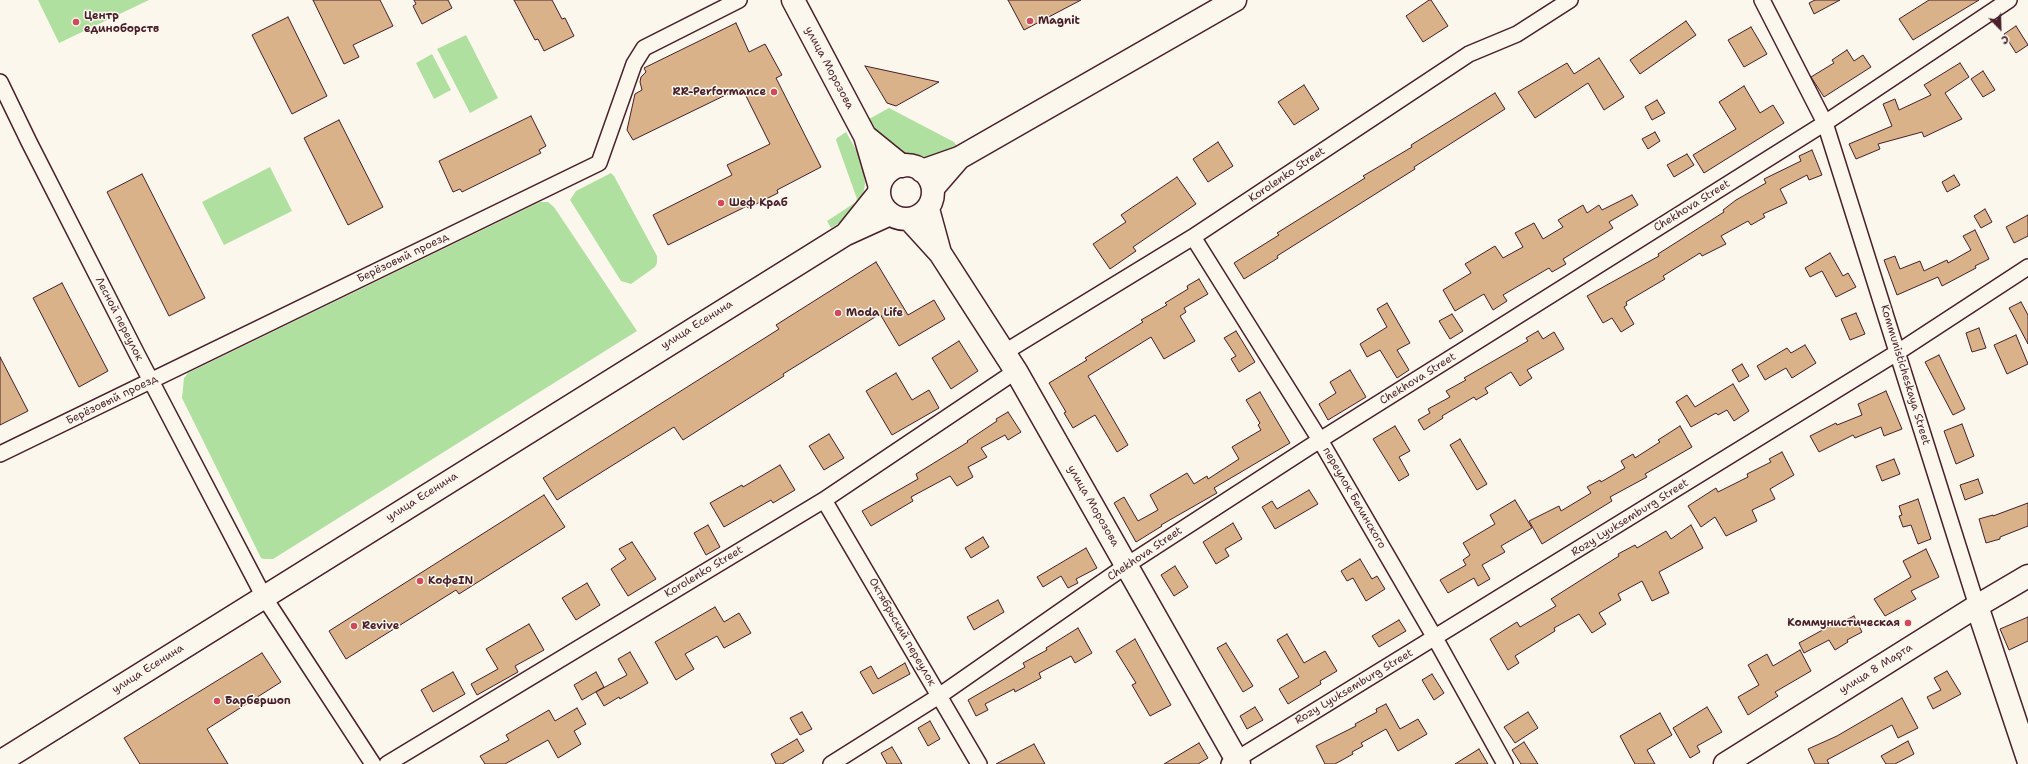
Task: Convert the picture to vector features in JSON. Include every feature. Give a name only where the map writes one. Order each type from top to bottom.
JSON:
[{"type":"street","name":"Берёзовый проезд","points":[[0,454],[599,163],[634,64],[644,48],[739,0]]},
{"type":"street","name":"улица Морозова","points":[[793,0],[865,136]]},
{"type":"street","points":[[846,234],[914,195],[959,158],[1235,0]]},
{"type":"street","name":"Korolenko Street","points":[[1005,352],[1193,237],[1469,54],[1517,34],[1570,0]]},
{"type":"street","name":"Kommunisticheskaya Street","points":[[1762,0],[1825,123],[1977,606],[2028,759]]},
{"type":"street","name":"Chekhova Street","points":[[831,764],[940,696],[1127,565],[1320,440],[1825,123],[2009,0]]},
{"type":"street","name":"Лесной переулок","points":[[0,82],[28,142],[264,597],[373,764]]},
{"type":"street","points":[[865,136],[883,207],[914,195]]},
{"type":"street","points":[[865,136],[914,195]]},
{"type":"street","points":[[846,234],[879,189],[884,175],[914,195]]},
{"type":"street","name":"улица Морозова","points":[[914,195],[940,253],[1005,352],[1127,565],[1235,762]]},
{"type":"street","name":"улица Есенина","points":[[0,762],[846,234]]},
{"type":"street","name":"переулок Белинского","points":[[1193,237],[1320,440],[1435,638],[1505,764]]},
{"type":"street","name":"Rozy Lyuksemburg Street","points":[[1235,762],[1898,352],[2028,266]]},
{"type":"street","name":"Korolenko Street","points":[[387,764],[824,500],[1016,371]]},
{"type":"street","name":"Октябрьский переулок","points":[[824,500],[940,696],[978,764]]},
{"type":"street","name":"улица 8 Марта","points":[[1725,764],[1977,606],[2028,576]]},
{"type":"green space","name":"Центр единоборств","points":[[38,0],[149,0],[59,43]]},
{"type":"green space","points":[[466,35],[498,98],[470,113],[437,49]]},
{"type":"green space","points":[[432,54],[451,90],[434,99],[416,63]]},
{"type":"green space","points":[[889,108],[954,142],[959,149],[944,156],[926,157],[913,156],[898,152],[877,132],[869,119]]},
{"type":"green space","points":[[846,132],[863,162],[865,184],[863,195],[844,220],[831,228],[827,221],[856,202],[857,199],[836,140]]},
{"type":"green space","points":[[270,167],[292,211],[224,245],[202,202]]},
{"type":"green space","points":[[611,173],[657,256],[657,263],[655,267],[631,284],[621,281],[570,200],[576,191]]},
{"type":"green space","points":[[540,202],[548,202],[554,207],[637,331],[273,559],[261,558],[182,398],[184,378],[188,373]]},
{"type":"building","points":[[313,0],[380,0],[393,26],[353,45],[359,57],[344,64]]},
{"type":"building","points":[[414,0],[448,0],[452,8],[422,24],[413,6],[416,4]]},
{"type":"building","points":[[514,0],[552,0],[562,19],[565,18],[574,36],[544,51],[538,39],[535,40]]},
{"type":"building","name":"Magnit","points":[[1008,0],[1081,0],[1024,30]]},
{"type":"building","points":[[1431,0],[1448,26],[1423,42],[1406,16]]},
{"type":"building","points":[[1815,0],[1840,0],[1814,14],[1809,3]]},
{"type":"building","points":[[1929,0],[1979,0],[1913,40],[1899,19]]},
{"type":"building","points":[[288,17],[327,96],[292,114],[252,35]]},
{"type":"building","points":[[1686,21],[1696,35],[1640,74],[1630,60]]},
{"type":"building","points":[[736,23],[749,52],[765,44],[782,75],[776,78],[821,167],[777,190],[778,193],[748,208],[747,206],[668,245],[653,215],[732,175],[727,165],[770,144],[745,94],[742,95],[738,89],[633,140],[627,130],[635,94],[642,90],[640,82],[641,77],[646,72],[644,68]]},
{"type":"building","points":[[2016,26],[2028,45],[2016,53],[2004,34]]},
{"type":"building","points":[[1751,27],[1767,54],[1744,67],[1728,40]]},
{"type":"building","points":[[1847,50],[1854,61],[1863,55],[1871,67],[1824,97],[1811,77],[1834,63],[1832,60]]},
{"type":"building","points":[[1599,58],[1624,97],[1604,110],[1588,83],[1535,118],[1518,92],[1567,63],[1574,74]]},
{"type":"building","points":[[1960,63],[1969,77],[1945,93],[1962,119],[1924,137],[1922,132],[1878,144],[1880,149],[1856,159],[1849,144],[1892,126],[1883,104],[1895,99],[1899,110],[1931,95],[1924,85]]},
{"type":"building","points":[[865,66],[939,82],[896,106],[887,103]]},
{"type":"building","points":[[1983,71],[1995,90],[1983,97],[1971,79]]},
{"type":"building","points":[[1304,85],[1319,109],[1294,125],[1278,102]]},
{"type":"building","points":[[1744,86],[1760,113],[1773,105],[1784,123],[1704,173],[1693,155],[1736,129],[1719,102]]},
{"type":"building","points":[[1495,93],[1505,109],[1414,167],[1415,169],[1277,256],[1278,258],[1244,279],[1234,263],[1279,235],[1277,233],[1365,178],[1363,176],[1412,147],[1411,145]]},
{"type":"building","points":[[1657,100],[1665,113],[1652,120],[1645,107]]},
{"type":"building","points":[[531,116],[546,146],[539,150],[541,153],[462,192],[460,189],[453,192],[439,161]]},
{"type":"building","points":[[339,120],[383,207],[348,225],[304,138]]},
{"type":"building","points":[[1655,132],[1660,141],[1648,149],[1642,139]]},
{"type":"building","points":[[1218,142],[1233,166],[1208,182],[1193,159]]},
{"type":"building","points":[[1812,150],[1822,175],[1809,180],[1807,175],[1780,189],[1787,203],[1763,214],[1765,217],[1751,225],[1748,221],[1721,236],[1726,244],[1702,256],[1700,253],[1663,276],[1665,279],[1626,302],[1627,305],[1624,307],[1634,324],[1621,332],[1612,318],[1603,323],[1587,296],[1659,256],[1658,254],[1724,212],[1723,210],[1736,200],[1766,183],[1764,179],[1801,161],[1799,156]]},
{"type":"building","points":[[1687,154],[1694,165],[1674,177],[1667,165]]},
{"type":"building","points":[[142,174],[205,298],[169,316],[107,192]]},
{"type":"building","points":[[1954,175],[1960,185],[1947,192],[1942,182]]},
{"type":"building","points":[[1177,177],[1196,204],[1133,247],[1136,251],[1110,269],[1093,244],[1126,222],[1121,215]]},
{"type":"building","points":[[1632,195],[1638,205],[1609,222],[1613,228],[1563,259],[1566,264],[1552,272],[1549,268],[1503,295],[1507,301],[1493,310],[1484,294],[1455,311],[1443,290],[1471,273],[1465,264],[1495,246],[1503,258],[1523,247],[1515,233],[1534,223],[1543,239],[1563,227],[1558,220],[1583,205],[1587,213],[1599,205],[1602,210]]},
{"type":"building","points":[[1985,209],[1992,222],[1981,228],[1974,216]]},
{"type":"building","points":[[2028,215],[2028,236],[2014,243],[2006,227]]},
{"type":"building","points":[[1975,230],[1989,259],[1975,266],[1976,268],[1942,286],[1938,277],[1897,295],[1884,260],[1895,256],[1900,269],[1920,261],[1924,271],[1947,260],[1948,263],[1971,250],[1963,236]]},
{"type":"building","points":[[1830,253],[1843,276],[1848,273],[1856,287],[1836,297],[1822,271],[1810,277],[1805,268]]},
{"type":"building","points":[[876,262],[908,315],[934,300],[945,319],[899,346],[880,314],[783,374],[784,376],[683,440],[674,427],[557,500],[543,478],[779,329],[776,325]]},
{"type":"building","points":[[1199,279],[1208,294],[1184,308],[1186,312],[1180,316],[1195,341],[1164,359],[1151,337],[1088,376],[1128,445],[1117,452],[1095,415],[1073,428],[1064,413],[1066,412],[1049,383],[1087,360],[1085,358],[1143,322],[1141,320],[1167,305],[1165,303],[1188,289],[1187,286]]},
{"type":"building","points":[[62,283],[108,371],[79,387],[33,298]]},
{"type":"building","points":[[2021,302],[2028,315],[2028,344],[2009,308]]},
{"type":"building","points":[[1387,303],[1410,343],[1397,350],[1409,370],[1397,378],[1380,350],[1367,357],[1360,344],[1387,327],[1377,309]]},
{"type":"building","points":[[1856,313],[1865,334],[1850,340],[1841,319]]},
{"type":"building","points":[[1452,314],[1463,331],[1450,339],[1439,321]]},
{"type":"building","points":[[1979,328],[1986,348],[1972,352],[1966,333]]},
{"type":"building","points":[[1236,331],[1255,362],[1239,372],[1231,359],[1236,356],[1224,338]]},
{"type":"building","points":[[1538,331],[1543,339],[1554,332],[1564,349],[1527,370],[1532,378],[1520,386],[1511,372],[1485,388],[1488,393],[1476,400],[1474,397],[1442,416],[1443,418],[1424,430],[1418,420],[1430,413],[1428,409],[1450,397],[1446,391],[1466,380],[1464,378],[1528,341],[1526,338]]},
{"type":"building","points":[[2016,335],[2028,364],[2007,374],[1994,345]]},
{"type":"building","points":[[959,341],[978,371],[951,389],[932,358]]},
{"type":"building","points":[[1805,345],[1816,363],[1792,378],[1786,368],[1765,380],[1757,366],[1787,348],[1791,353]]},
{"type":"building","points":[[1939,355],[1965,409],[1953,415],[1925,362]]},
{"type":"building","points":[[0,357],[28,411],[0,425]]},
{"type":"building","points":[[1742,364],[1749,376],[1739,382],[1732,370]]},
{"type":"building","points":[[1350,370],[1366,397],[1328,420],[1319,404],[1336,393],[1330,382]]},
{"type":"building","points":[[896,373],[912,400],[929,390],[939,408],[892,435],[866,391]]},
{"type":"building","points":[[1733,384],[1749,411],[1734,421],[1727,410],[1718,415],[1716,413],[1691,427],[1676,402],[1687,395],[1695,407]]},
{"type":"building","points":[[1886,391],[1902,429],[1884,436],[1881,427],[1855,438],[1853,435],[1819,452],[1810,436],[1836,423],[1837,425],[1862,415],[1858,404]]},
{"type":"building","points":[[1260,392],[1290,443],[1214,488],[1217,493],[1161,525],[1162,526],[1136,542],[1114,503],[1124,497],[1138,521],[1158,510],[1150,495],[1187,473],[1194,484],[1207,476],[1208,479],[1239,459],[1232,447],[1261,430],[1258,425],[1260,423],[1246,400]]},
{"type":"building","points":[[1008,412],[1021,432],[1008,440],[1005,435],[981,448],[987,457],[968,467],[973,477],[957,486],[950,476],[911,497],[913,501],[871,526],[862,511],[918,479],[916,474],[968,442],[967,441],[997,421],[996,419]]},
{"type":"building","points":[[1962,424],[1974,456],[1956,464],[1944,431]]},
{"type":"building","points":[[1395,426],[1410,451],[1399,457],[1409,475],[1399,481],[1373,439]]},
{"type":"building","points":[[1680,426],[1692,447],[1645,474],[1647,477],[1610,497],[1612,501],[1542,544],[1529,521],[1559,506],[1561,511],[1591,493],[1587,487],[1600,480],[1601,482],[1625,468],[1621,461],[1633,454],[1635,458],[1660,442],[1658,440]]},
{"type":"building","points":[[829,434],[844,458],[824,470],[809,446]]},
{"type":"building","points":[[1460,439],[1487,484],[1477,490],[1450,445]]},
{"type":"building","points":[[1782,452],[1794,475],[1770,489],[1775,499],[1752,510],[1757,521],[1726,536],[1715,517],[1701,527],[1688,506],[1716,488],[1718,492],[1748,477],[1747,474],[1771,462],[1769,459]]},
{"type":"building","points":[[1894,459],[1900,474],[1882,481],[1876,466]]},
{"type":"building","points":[[780,465],[795,490],[773,503],[771,500],[724,527],[710,503],[742,485],[743,487]]},
{"type":"building","points":[[1978,479],[1983,493],[1965,500],[1960,485]]},
{"type":"building","points":[[1309,490],[1318,504],[1275,529],[1262,507],[1272,501],[1277,509]]},
{"type":"building","points":[[544,495],[565,527],[459,594],[456,590],[346,659],[329,631]]},
{"type":"building","points":[[1918,499],[1931,539],[1918,544],[1911,525],[1903,527],[1899,516],[1902,515],[1899,506]]},
{"type":"building","points":[[1515,500],[1532,528],[1501,546],[1505,552],[1482,565],[1490,579],[1478,586],[1474,578],[1448,593],[1440,580],[1466,565],[1463,560],[1470,555],[1463,543],[1495,524],[1490,515]]},
{"type":"building","points":[[2028,503],[2028,526],[2000,537],[2000,539],[1986,543],[1979,519],[1993,516]]},
{"type":"building","points":[[1233,523],[1242,539],[1225,549],[1229,556],[1216,564],[1203,542]]},
{"type":"building","points":[[708,525],[720,547],[706,555],[694,533]]},
{"type":"building","points":[[1691,525],[1703,548],[1659,572],[1669,593],[1652,601],[1642,581],[1618,594],[1621,600],[1599,613],[1606,624],[1592,633],[1579,614],[1554,628],[1555,631],[1515,656],[1519,663],[1508,670],[1490,639],[1517,622],[1520,627],[1556,606],[1551,599],[1619,556],[1618,554],[1635,545],[1637,548],[1666,531],[1671,539]]},
{"type":"building","points":[[983,537],[989,547],[971,558],[965,548]]},
{"type":"building","points":[[632,542],[656,579],[628,596],[611,569],[626,559],[619,549]]},
{"type":"building","points":[[1086,548],[1097,568],[1076,579],[1078,583],[1068,588],[1061,576],[1043,587],[1037,577]]},
{"type":"building","points":[[1926,549],[1939,577],[1911,591],[1916,599],[1885,616],[1874,599],[1911,577],[1903,561]]},
{"type":"building","points":[[1360,559],[1372,579],[1377,576],[1385,589],[1366,601],[1353,578],[1347,581],[1341,571]]},
{"type":"building","points":[[1175,566],[1188,587],[1174,596],[1161,575]]},
{"type":"building","points":[[587,583],[600,605],[576,620],[562,598]]},
{"type":"building","points":[[998,600],[1004,612],[974,630],[967,617]]},
{"type":"building","points":[[715,607],[724,622],[739,613],[751,633],[724,648],[717,636],[685,654],[694,669],[676,680],[655,642]]},
{"type":"building","points":[[1854,616],[1862,632],[1847,640],[1848,642],[1835,650],[1829,640],[1804,653],[1799,643],[1837,622],[1838,624]]},
{"type":"building","points":[[2028,617],[2028,641],[2009,650],[2000,629]]},
{"type":"building","points":[[1399,620],[1406,631],[1379,647],[1372,636]]},
{"type":"building","points":[[529,624],[544,650],[515,666],[518,672],[477,695],[471,684],[498,669],[486,649]]},
{"type":"building","points":[[1078,628],[1092,653],[1075,663],[1071,656],[1039,673],[1041,678],[1015,692],[1014,689],[985,704],[988,710],[976,716],[968,700],[1025,667],[1023,663],[1047,650],[1046,648]]},
{"type":"building","points":[[1287,634],[1304,663],[1325,651],[1337,671],[1320,681],[1321,684],[1288,704],[1279,689],[1299,677],[1277,640]]},
{"type":"building","points":[[1135,639],[1171,705],[1150,716],[1132,685],[1136,683],[1116,651]]},
{"type":"building","points":[[1226,643],[1253,686],[1243,692],[1217,648]]},
{"type":"building","points":[[1800,650],[1811,671],[1775,692],[1778,696],[1748,715],[1738,697],[1759,685],[1748,665],[1767,654],[1773,666]]},
{"type":"building","points":[[630,652],[648,683],[620,699],[619,697],[604,706],[596,692],[627,675],[618,659]]},
{"type":"building","points":[[262,653],[281,682],[207,729],[228,764],[140,764],[124,738]]},
{"type":"building","points":[[905,663],[910,674],[873,694],[860,672],[871,666],[878,679]]},
{"type":"building","points":[[1947,671],[1961,694],[1933,709],[1927,697],[1941,690],[1934,678]]},
{"type":"building","points":[[453,672],[465,694],[433,712],[421,690]]},
{"type":"building","points":[[596,672],[604,687],[582,700],[574,685]]},
{"type":"building","points":[[1432,674],[1444,693],[1434,700],[1422,680]]},
{"type":"building","points":[[1902,698],[1918,728],[1898,738],[1892,725],[1827,760],[1829,764],[1815,764],[1808,749],[1837,736]]},
{"type":"building","points":[[1386,704],[1400,729],[1418,719],[1427,734],[1398,751],[1386,729],[1361,743],[1363,746],[1352,752],[1353,754],[1335,764],[1325,764],[1316,746],[1356,726],[1355,724],[1377,712],[1376,709]]},
{"type":"building","points":[[1255,707],[1263,720],[1247,729],[1240,716]]},
{"type":"building","points":[[1707,707],[1722,732],[1697,746],[1700,752],[1690,758],[1673,728]]},
{"type":"building","points":[[577,708],[586,724],[574,731],[581,744],[558,758],[548,740],[505,764],[485,764],[480,756],[509,740],[506,735],[549,710],[555,721]]},
{"type":"building","points":[[802,712],[812,729],[800,735],[790,718]]},
{"type":"building","points":[[1528,712],[1538,728],[1515,743],[1504,727]]},
{"type":"building","points":[[1660,713],[1672,735],[1647,750],[1655,764],[1635,764],[1620,736]]},
{"type":"building","points":[[930,721],[940,739],[928,746],[918,728]]},
{"type":"building","points":[[797,739],[804,751],[782,764],[776,764],[771,754]]},
{"type":"building","points":[[1908,741],[1914,754],[1895,764],[1886,764],[1881,756]]},
{"type":"building","points":[[1524,742],[1538,764],[1521,764],[1512,750]]},
{"type":"building","points":[[1199,743],[1208,758],[1198,764],[1164,764]]},
{"type":"building","points":[[1034,744],[1045,764],[996,764]]},
{"type":"building","points":[[892,747],[902,764],[887,764],[881,753]]},
{"type":"building","points":[[1479,749],[1488,764],[1455,764]]},
{"type":"place","name":"Magnit","points":[[1030,21]]},
{"type":"place","name":"Центр единоборств","points":[[76,22]]},
{"type":"place","name":"RR-Performance","points":[[774,92]]},
{"type":"place","name":"Шеф Краб","points":[[721,203]]},
{"type":"place","name":"Moda Life","points":[[838,313]]},
{"type":"place","name":"КофеIN","points":[[420,581]]},
{"type":"place","name":"Коммунистическая","points":[[1908,623]]},
{"type":"place","name":"Revive","points":[[354,626]]},
{"type":"place","name":"Барбершоп","points":[[217,701]]}]
